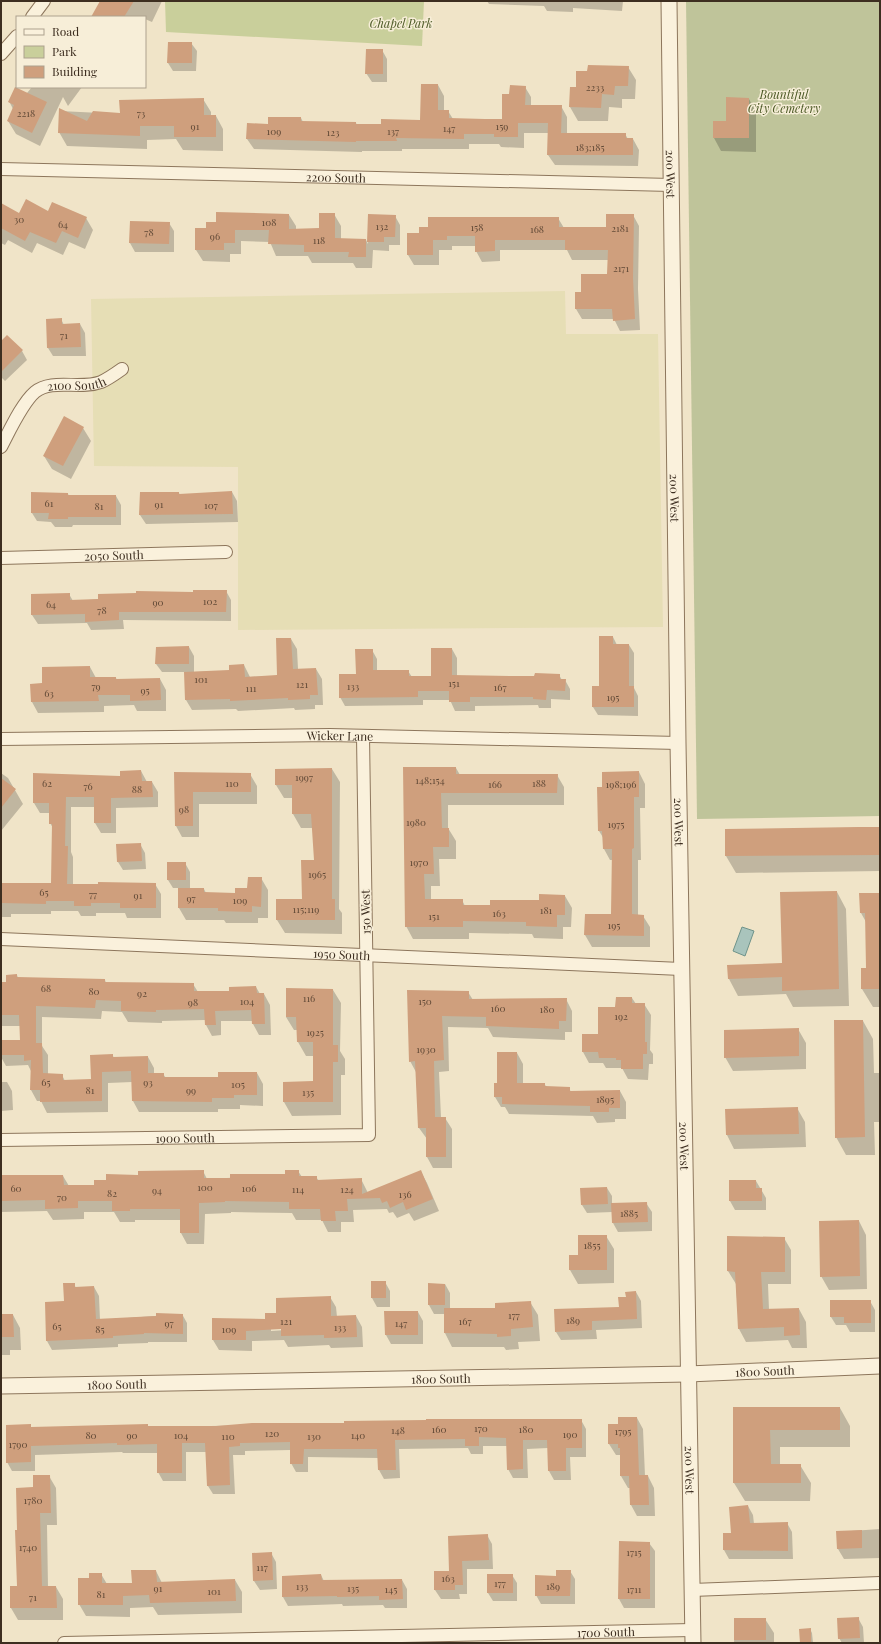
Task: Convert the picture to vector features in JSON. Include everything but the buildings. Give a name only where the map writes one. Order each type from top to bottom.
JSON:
[{"type":"street","points":[[33,16],[44,1]]},
{"type":"street","name":"200 West","points":[[669,1],[681,969],[692,1636]]},
{"type":"street","points":[[1,54],[16,37]]},
{"type":"street","name":"2200 South","points":[[1,169],[671,185]]},
{"type":"street","name":"2100 South","points":[[1,447],[10,429],[31,396],[36,392],[48,386],[87,385],[100,383],[122,370]]},
{"type":"street","name":"2050 South","points":[[1,558],[226,552]]},
{"type":"street","name":"Wicker Lane","points":[[1,739],[363,736],[678,743]]},
{"type":"street","name":"150 West","points":[[363,736],[369,1135]]},
{"type":"street","name":"1950 South","points":[[1,939],[681,969]]},
{"type":"street","name":"1900 South","points":[[1,1140],[369,1135]]},
{"type":"street","name":"1800 South","points":[[1,1386],[688,1374],[880,1366]]},
{"type":"street","points":[[692,1590],[880,1583]]},
{"type":"street","name":"1700 South","points":[[64,1643],[692,1636]]},
{"type":"shaded area","points":[[565,291],[566,334],[658,334],[663,627],[238,630],[238,467],[94,466],[91,299]]},
{"type":"green space","name":"Chapel Park","points":[[165,1],[424,1],[422,46],[166,32]]},
{"type":"green space","name":"Bountiful City Cemetery","points":[[686,1],[880,1],[880,816],[697,819]]},
{"type":"water","points":[[742,927],[754,931],[745,956],[733,951]]}]
